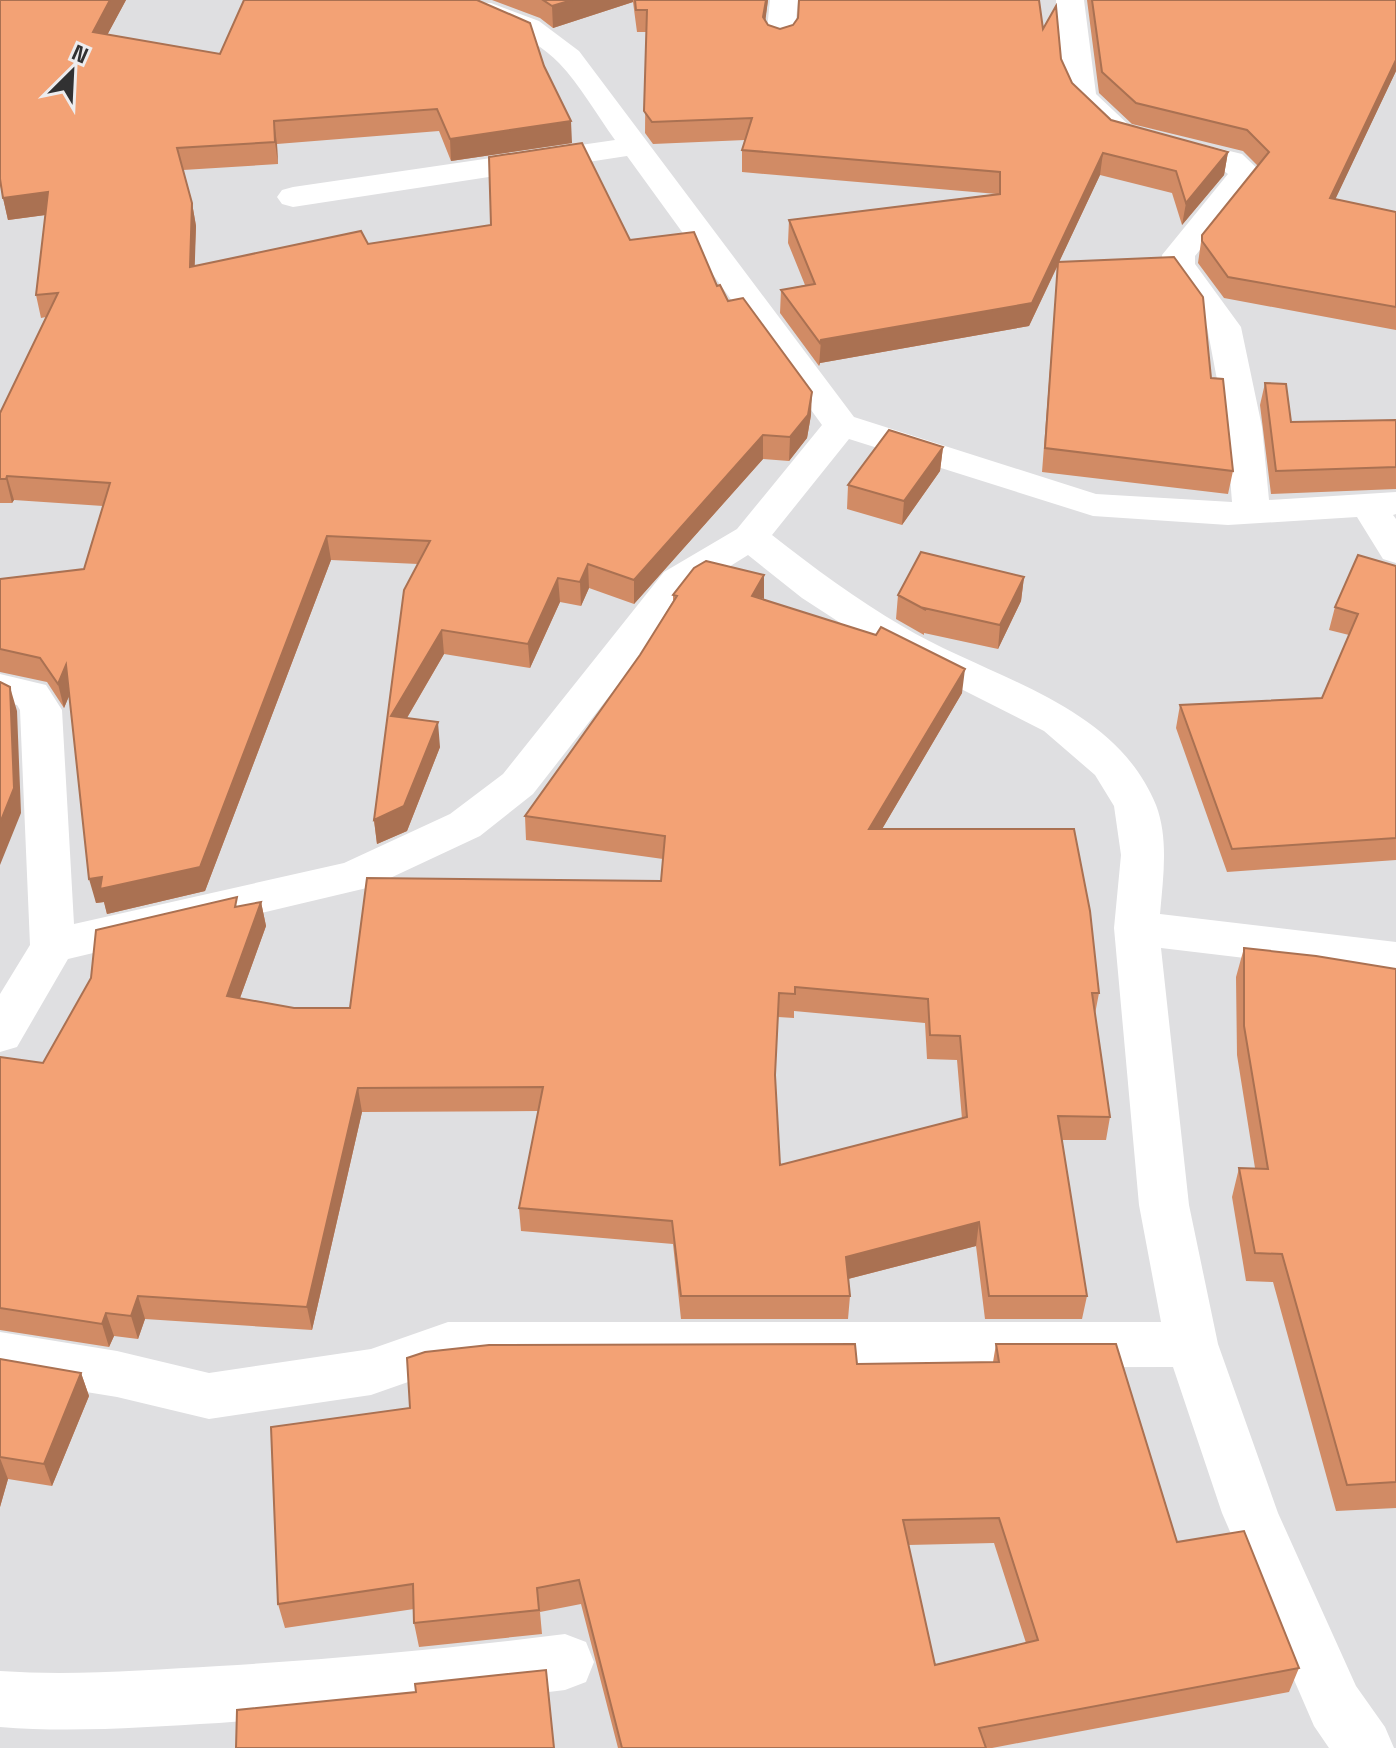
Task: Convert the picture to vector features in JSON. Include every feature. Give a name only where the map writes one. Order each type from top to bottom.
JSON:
[{"type":"street","points":[[444,0],[481,9],[529,27],[569,57],[841,425],[1093,505],[1228,514],[1383,504],[1396,551]]},
{"type":"street","points":[[780,39],[784,0]]},
{"type":"street","points":[[1070,0],[1076,69],[1082,97],[1120,133],[1231,161],[1246,173],[1178,255],[1179,264],[1224,327],[1244,427],[1252,512]]},
{"type":"street","points":[[293,197],[635,146]]},
{"type":"street","points":[[53,946],[355,876],[465,825],[518,784],[678,581],[750,537],[841,425]]},
{"type":"street","points":[[750,537],[816,589],[890,637],[1059,721],[1110,765],[1135,806],[1143,855],[1136,928],[1164,1205],[1192,1344],[1250,1513],[1335,1706],[1364,1748]]},
{"type":"street","points":[[0,687],[32,695],[41,710],[53,946],[0,1034]]},
{"type":"street","points":[[1136,928],[1396,959]]},
{"type":"street","points":[[0,1355],[117,1374],[209,1396],[371,1372],[448,1345],[1192,1344]]},
{"type":"street","points":[[0,1699],[51,1704],[230,1694],[435,1679],[565,1662]]},
{"type":"building","points":[[0,0],[110,0],[93,32],[220,54],[244,0],[477,0],[530,23],[544,66],[571,121],[450,139],[437,109],[274,121],[275,142],[177,148],[192,203],[190,267],[361,231],[368,244],[491,225],[489,157],[582,143],[630,240],[694,232],[717,286],[720,285],[728,301],[743,298],[812,392],[808,415],[790,437],[763,435],[634,580],[588,564],[580,582],[558,578],[528,644],[442,630],[391,716],[438,722],[404,806],[374,820],[404,590],[430,541],[327,536],[200,867],[100,889],[102,877],[89,879],[66,665],[58,684],[40,658],[0,649],[0,579],[84,569],[110,483],[7,476],[0,479],[0,413],[58,293],[36,295],[48,192],[3,198],[0,179]]},
{"type":"building","points":[[543,0],[572,0],[552,6]]},
{"type":"building","points":[[635,0],[766,0],[763,17],[768,25],[780,29],[793,25],[798,18],[799,0],[1039,0],[1043,29],[1056,6],[1061,59],[1072,83],[1111,120],[1228,152],[1186,203],[1176,171],[1103,153],[1032,303],[821,340],[820,343],[781,290],[815,284],[789,220],[1000,194],[1000,172],[742,150],[752,118],[652,122],[644,111],[647,10],[636,10]]},
{"type":"building","points":[[1092,0],[1396,0],[1396,60],[1330,198],[1396,212],[1396,307],[1228,277],[1202,241],[1202,235],[1269,152],[1247,130],[1136,103],[1102,72]]},
{"type":"building","points":[[1174,257],[1203,297],[1211,378],[1223,379],[1233,471],[1045,448],[1058,262]]},
{"type":"building","points":[[1265,383],[1286,384],[1291,422],[1396,420],[1396,467],[1276,471]]},
{"type":"building","points":[[889,430],[943,447],[904,501],[848,485]]},
{"type":"building","points":[[921,552],[1024,577],[1000,625],[924,608],[926,610],[898,595]]},
{"type":"building","points":[[1358,555],[1396,566],[1396,838],[1232,849],[1180,705],[1322,698],[1358,614],[1335,607]]},
{"type":"building","points":[[706,561],[764,575],[752,596],[876,635],[881,627],[965,669],[869,829],[1074,829],[1090,911],[1099,993],[1092,993],[1110,1117],[1058,1116],[1087,1296],[989,1296],[979,1222],[846,1257],[850,1296],[681,1296],[672,1221],[519,1208],[543,1087],[358,1088],[307,1307],[138,1296],[131,1316],[106,1313],[102,1324],[0,1308],[0,1057],[43,1063],[91,978],[96,930],[237,897],[235,907],[261,902],[227,996],[294,1008],[350,1008],[367,878],[661,881],[665,836],[525,816],[640,655],[677,596],[673,595],[694,568]],"holes":[[[795,987],[928,999],[930,1035],[960,1036],[967,1117],[780,1165],[775,1075],[779,993],[795,994]]]},
{"type":"building","points":[[0,682],[10,687],[14,788],[0,823]]},
{"type":"building","points":[[1244,948],[1396,969],[1396,1482],[1347,1485],[1282,1254],[1255,1253],[1239,1168],[1268,1169],[1244,1026]]},
{"type":"building","points":[[855,1344],[857,1364],[999,1362],[996,1344],[1116,1344],[1177,1542],[1244,1531],[1299,1668],[979,1728],[986,1748],[622,1748],[579,1580],[537,1588],[539,1610],[414,1623],[413,1584],[278,1604],[271,1427],[410,1408],[407,1358],[425,1352],[489,1345]],"holes":[[[999,1518],[1038,1640],[935,1665],[903,1520]]]},
{"type":"building","points":[[0,1359],[81,1373],[44,1464],[0,1457]]},
{"type":"building","points":[[546,1670],[554,1748],[236,1748],[237,1710],[416,1692],[415,1684]]}]
